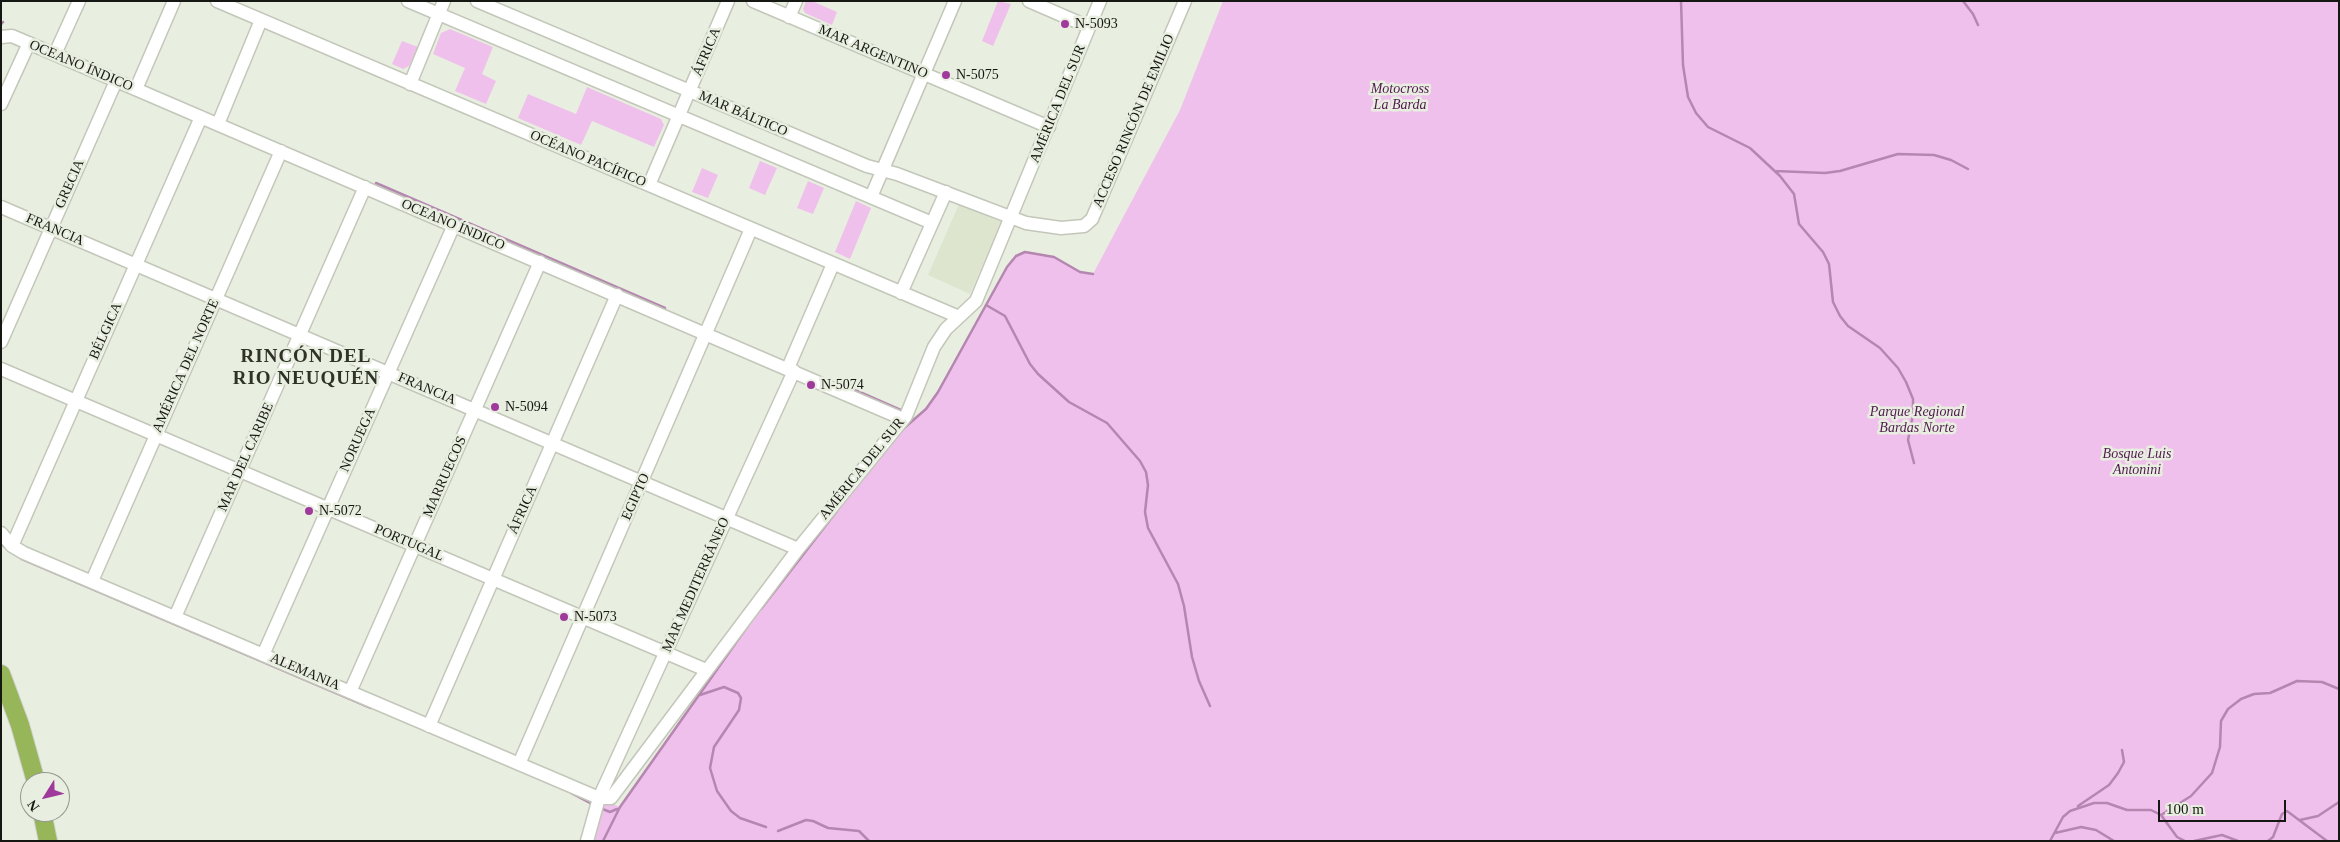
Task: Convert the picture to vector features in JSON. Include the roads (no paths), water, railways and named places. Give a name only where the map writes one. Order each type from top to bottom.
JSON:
[{"type":"highway","points":[[1,674],[18,718],[33,772]]},
{"type":"highway","points":[[44,822],[48,841]]},
{"type":"street","points":[[55,54],[79,1]]},
{"type":"street","points":[[136,89],[174,1]]},
{"type":"street","name":"OCÉANO PACÍFICO","points":[[217,1],[959,317]]},
{"type":"street","name":"MAR BÁLTICO","points":[[408,1],[443,5],[679,116],[932,223]]},
{"type":"street","name":"MAR BÁLTICO","points":[[477,1],[882,171],[946,192],[1012,218]]},
{"type":"street","name":"ÁFRICA","points":[[649,185],[728,1]]},
{"type":"street","name":"MAR ARGENTINO","points":[[753,1],[1049,127]]},
{"type":"street","points":[[789,17],[796,1]]},
{"type":"street","points":[[871,198],[954,1]]},
{"type":"street","points":[[1029,1],[1089,27]]},
{"type":"street","name":"AMÉRICA DEL SUR","points":[[599,798],[607,799],[616,793],[798,549],[903,419],[910,407],[934,347],[946,329],[976,301],[1012,218],[1100,1]]},
{"type":"street","name":"ACCESO RINCÓN DE EMILIO","points":[[1012,218],[1033,225],[1054,228],[1078,227],[1092,219],[1185,1]]},
{"type":"street","points":[[410,84],[443,5]]},
{"type":"street","points":[[218,124],[261,20]]},
{"type":"street","name":"OCEANO ÍNDICO","points":[[2,37],[12,36],[55,54],[903,419]]},
{"type":"street","points":[[1,104],[28,43]]},
{"type":"street","name":"GRECIA","points":[[1,342],[116,81]]},
{"type":"street","name":"BÉLGICA","points":[[12,546],[201,117]]},
{"type":"street","name":"AMÉRICA DEL NORTE","points":[[92,581],[281,151]]},
{"type":"street","name":"MAR DEL CARIBE","points":[[175,617],[365,187]]},
{"type":"street","points":[[901,293],[946,192]]},
{"type":"street","name":"FRANCIA","points":[[1,208],[643,481],[798,549]]},
{"type":"street","name":"NORUEGA","points":[[263,655],[454,225]]},
{"type":"street","name":"EGIPTO","points":[[519,764],[751,229]]},
{"type":"street","name":"MARRUECOS","points":[[350,692],[540,262]]},
{"type":"street","name":"MAR MEDITERRÁNEO","points":[[599,798],[727,517],[791,370],[833,264]]},
{"type":"street","name":"ÁFRICA","points":[[429,726],[617,295]]},
{"type":"street","name":"PORTUGAL","points":[[1,369],[706,670]]},
{"type":"street","points":[[1,534],[12,546]]},
{"type":"street","name":"ALEMANIA","points":[[12,546],[599,798]]},
{"type":"street","points":[[587,841],[599,798]]},
{"type":"waterway","points":[[1681,1],[1683,65],[1688,97],[1696,113],[1708,127],[1750,148],[1780,176],[1794,194],[1799,224],[1823,252],[1829,264],[1833,302],[1840,316],[1848,326],[1880,348],[1898,368],[1906,382],[1913,399],[1913,415],[1908,440],[1914,463]]},
{"type":"waterway","points":[[1963,1],[1973,14],[1978,25]]},
{"type":"waterway","points":[[1775,171],[1825,173],[1840,171],[1898,154],[1934,155],[1951,160],[1968,169]]},
{"type":"waterway","points":[[376,183],[665,308]]},
{"type":"waterway","points":[[903,429],[926,409],[938,392],[1007,267],[1016,256],[1025,252],[1054,257],[1080,272],[1093,274]]},
{"type":"waterway","points":[[986,305],[1005,316],[1030,364],[1038,374],[1069,402],[1107,423],[1140,461],[1146,472],[1148,485],[1145,512],[1148,528],[1178,584],[1184,606],[1192,657],[1199,681],[1210,706]]},
{"type":"waterway","points":[[837,382],[903,411]]},
{"type":"waterway","points":[[761,609],[837,511]]},
{"type":"waterway","points":[[1,544],[22,559],[371,708]]},
{"type":"waterway","points":[[603,841],[620,807],[747,627]]},
{"type":"waterway","points":[[2161,815],[2191,796],[2212,773],[2220,747],[2221,721],[2228,709],[2241,699],[2254,694],[2270,693],[2297,681],[2322,682],[2339,689]]},
{"type":"waterway","points":[[700,695],[724,687],[738,693],[741,698],[739,710],[714,747],[710,768],[717,791],[731,811],[740,818],[766,827]]},
{"type":"waterway","points":[[2078,806],[2109,785],[2124,762],[2122,750]]},
{"type":"waterway","points":[[571,793],[590,803]]},
{"type":"waterway","points":[[2300,820],[2318,816],[2339,802]]},
{"type":"waterway","points":[[2050,841],[2063,817],[2070,811],[2094,803],[2107,803],[2127,810],[2151,810],[2161,815],[2177,837],[2185,841]]},
{"type":"waterway","points":[[600,808],[610,812],[617,809]]},
{"type":"waterway","points":[[2268,841],[2273,837],[2282,814],[2287,811],[2327,841]]},
{"type":"waterway","points":[[778,831],[806,820],[828,828],[859,831],[869,841]]},
{"type":"waterway","points":[[2055,833],[2081,827],[2096,830],[2114,841]]},
{"type":"waterway","points":[[2194,841],[2222,835],[2238,841]]},
{"type":"place","name":"N-5093","points":[[1065,24]]},
{"type":"place","name":"N-5075","points":[[946,75]]},
{"type":"place","name":"N-5074","points":[[811,385]]},
{"type":"place","name":"N-5094","points":[[495,407]]},
{"type":"place","name":"N-5072","points":[[309,511]]},
{"type":"place","name":"N-5073","points":[[564,617]]},
{"type":"district","name":"RINCÓN DEL RIO NEUQUÉN","points":[[306,368]]},
{"type":"park label","name":"Motocross La Barda","points":[[1400,98]]},
{"type":"park label","name":"Parque Regional Bardas Norte","points":[[1917,420]]},
{"type":"park label","name":"Bosque Luis Antonini","points":[[2137,462]]}]
